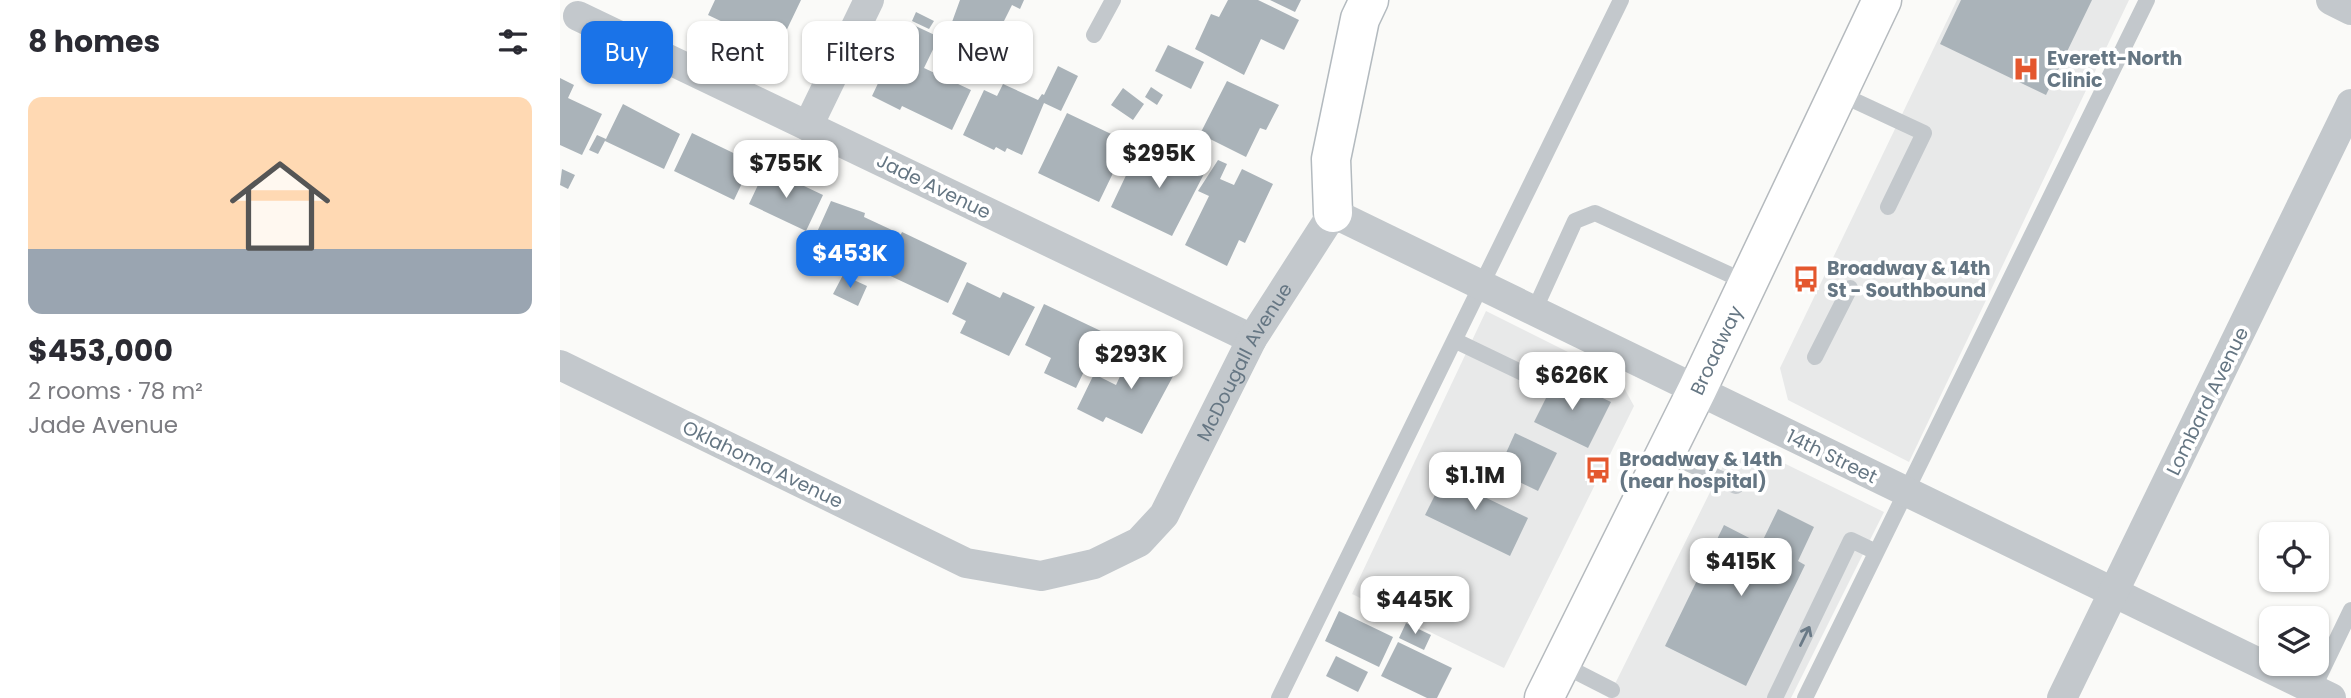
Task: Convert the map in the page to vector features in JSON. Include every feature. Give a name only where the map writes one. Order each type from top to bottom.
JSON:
[{"type":"main road","points":[[1333,213],[1331,159],[1360,19],[1369,0]]},
{"type":"main road","name":"Broadway","points":[[1544,698],[1697,390],[1882,0]]},
{"type":"street","points":[[808,126],[869,0]]},
{"type":"street","points":[[2331,0],[2351,10]]},
{"type":"street","name":"Jade Avenue","points":[[578,16],[1252,339]]},
{"type":"street","name":"Lombard Avenue","points":[[2062,698],[2351,104]]},
{"type":"street","name":"14th Street","points":[[1333,213],[1906,491],[2318,695]]},
{"type":"street","name":"McDougall Avenue","points":[[966,563],[1041,576],[1094,564],[1139,542],[1164,515],[1252,339],[1333,213]]},
{"type":"street","name":"Oklahoma Avenue","points":[[560,365],[966,563]]},
{"type":"lane","points":[[1094,35],[1113,0]]},
{"type":"lane","points":[[1279,698],[1621,0]]},
{"type":"lane","points":[[1805,698],[2147,0]]},
{"type":"lane","points":[[1838,93],[1924,133],[1888,208]]},
{"type":"lane","points":[[1534,311],[1575,221],[1595,213],[1748,283]]},
{"type":"lane","points":[[1815,357],[1850,288]]},
{"type":"lane","points":[[1456,341],[1527,375]]},
{"type":"lane","points":[[1666,453],[1736,486]]},
{"type":"lane","points":[[1775,698],[1851,540],[1877,552]]},
{"type":"lane","points":[[2318,695],[2351,610]]},
{"type":"lane","points":[[1561,664],[1612,690]]},
{"type":"shaded area","points":[[1957,0],[2129,0],[1909,462],[1788,400],[1780,368]]},
{"type":"shaded area","points":[[1486,311],[1618,377],[1634,406],[1504,668],[1352,594]]},
{"type":"shaded area","points":[[1759,451],[1884,512],[1791,698],[1608,698],[1723,466]]},
{"type":"building","points":[[715,0],[801,0],[788,27],[788,21],[721,21],[708,15]]},
{"type":"building","points":[[960,0],[1024,0],[1020,9],[1012,5],[1004,21],[952,21]]},
{"type":"building","points":[[1228,0],[1258,0],[1299,20],[1284,50],[1261,39],[1244,75],[1195,49],[1211,14],[1219,17]]},
{"type":"building","points":[[1270,0],[1301,0],[1295,12]]},
{"type":"building","name":"Everett-North Clinic","points":[[1961,0],[2092,0],[2046,95],[1940,44]]},
{"type":"building","points":[[916,12],[934,21],[929,29],[919,24],[919,21],[912,21]]},
{"type":"building","points":[[919,28],[933,34],[933,49],[924,68],[933,72],[933,84],[958,84],[971,90],[952,130],[902,106],[900,110],[872,96],[878,84],[919,84]]},
{"type":"building","points":[[1168,45],[1204,62],[1191,89],[1155,71]]},
{"type":"building","points":[[1058,66],[1078,76],[1061,111],[1044,103],[1022,155],[1007,148],[1005,152],[996,147],[994,150],[963,135],[984,90],[997,96],[1003,84],[1038,100],[1044,95]]},
{"type":"building","points":[[560,78],[574,85],[568,98],[602,114],[582,155],[560,145]]},
{"type":"building","points":[[1227,81],[1279,105],[1266,130],[1260,128],[1246,157],[1200,134]]},
{"type":"building","points":[[1151,87],[1163,95],[1157,105],[1145,97]]},
{"type":"building","points":[[1123,88],[1144,104],[1133,120],[1111,105]]},
{"type":"building","points":[[623,104],[680,134],[664,169],[605,141]]},
{"type":"building","points":[[1067,113],[1128,142],[1099,202],[1038,173]]},
{"type":"building","points":[[692,133],[752,162],[734,200],[674,171]]},
{"type":"building","points":[[597,135],[606,139],[598,154],[589,150]]},
{"type":"building","points":[[1139,148],[1177,166],[1183,153],[1207,168],[1172,236],[1111,207]]},
{"type":"building","points":[[1218,160],[1227,164],[1220,179],[1234,185],[1242,169],[1273,184],[1245,243],[1239,240],[1227,266],[1185,245],[1209,196],[1198,191]]},
{"type":"building","points":[[766,168],[823,195],[806,231],[749,204]]},
{"type":"building","points":[[562,169],[575,175],[568,189],[560,185]]},
{"type":"building","points":[[831,201],[865,213],[864,217],[894,231],[875,270],[813,241]]},
{"type":"building","points":[[902,232],[967,263],[948,303],[882,272]]},
{"type":"building","points":[[843,275],[867,286],[858,306],[833,294]]},
{"type":"building","points":[[967,282],[1000,298],[1003,292],[1035,307],[1009,356],[960,333],[966,321],[952,314]]},
{"type":"building","points":[[1044,304],[1103,332],[1076,388],[1044,373],[1051,358],[1025,345]]},
{"type":"building","points":[[1135,344],[1179,365],[1142,434],[1106,417],[1103,422],[1077,409],[1094,374],[1116,385]]},
{"type":"building","points":[[1557,376],[1611,402],[1588,448],[1534,422]]},
{"type":"building","points":[[1515,433],[1557,453],[1538,491],[1501,473],[1510,455],[1506,453]]},
{"type":"building","points":[[1452,461],[1480,475],[1472,491],[1528,518],[1510,556],[1425,515]]},
{"type":"building","points":[[1778,509],[1814,527],[1798,561],[1805,565],[1746,686],[1665,646],[1724,525],[1761,544]]},
{"type":"building","points":[[1339,611],[1393,637],[1379,667],[1325,641]]},
{"type":"building","points":[[1406,623],[1431,635],[1424,650],[1399,638]]},
{"type":"building","points":[[1398,642],[1452,668],[1437,698],[1427,698],[1381,676]]},
{"type":"building","points":[[1336,656],[1368,672],[1358,692],[1326,676]]},
{"type":"place","name":"Everett-North Clinic","points":[[2026,69]]},
{"type":"place","name":"Broadway & 14th St - Southbound","points":[[1806,279]]},
{"type":"place","name":"Broadway & 14th (near hospital)","points":[[1598,470]]}]
